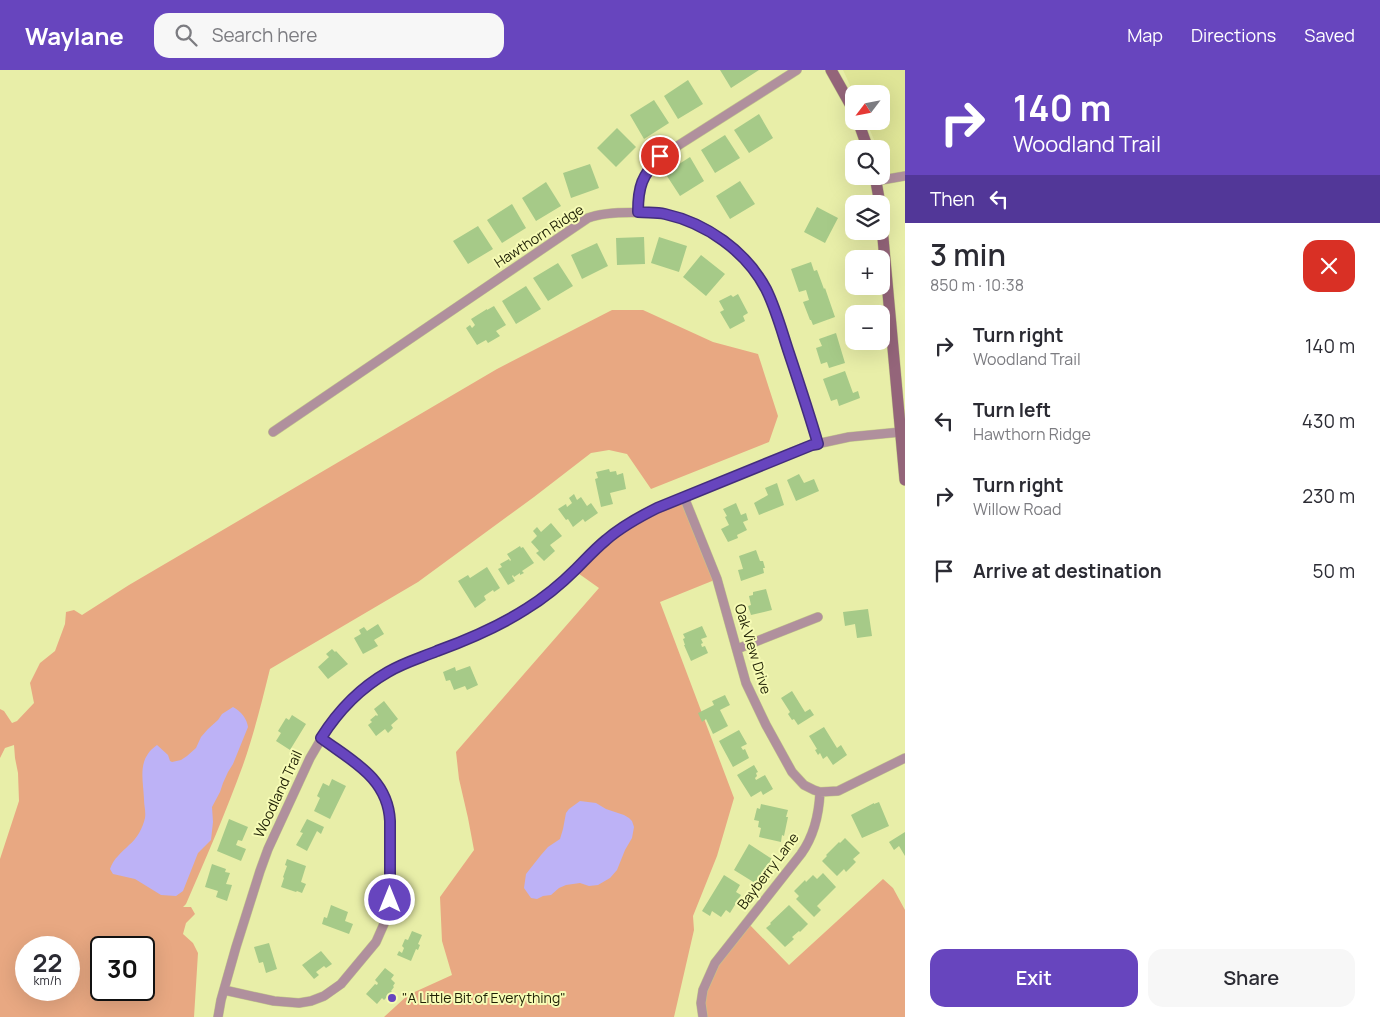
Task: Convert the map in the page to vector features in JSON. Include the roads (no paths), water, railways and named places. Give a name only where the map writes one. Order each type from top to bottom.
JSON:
[{"type":"main road","points":[[831,70],[845,95]]},
{"type":"main road","points":[[883,240],[905,480]]},
{"type":"street","points":[[638,212],[640,188],[644,176],[660,156],[797,70]]},
{"type":"street","points":[[890,178],[905,176]]},
{"type":"street","name":"Hawthorn Ridge","points":[[273,432],[588,218],[638,212],[681,218],[699,226],[716,235],[741,255],[754,270],[772,302],[818,444]]},
{"type":"street","name":"Woodland Trail","points":[[218,1017],[236,947],[268,849],[321,738],[350,701],[386,673],[403,664],[487,630],[525,610],[551,591],[596,548],[644,514],[812,445],[849,437],[901,432]]},
{"type":"street","name":"Oak View Drive","points":[[684,497],[717,578],[746,683],[752,697],[792,772],[804,785],[820,792]]},
{"type":"street","points":[[737,649],[818,617]]},
{"type":"street","points":[[224,990],[274,1001],[299,1004],[324,996],[341,984],[371,949],[384,926],[390,900],[390,813],[386,798],[368,773],[321,738]]},
{"type":"street","points":[[820,792],[838,791],[905,758]]},
{"type":"street","name":"Bayberry Lane","points":[[703,1017],[701,1003],[715,963],[809,843],[819,805],[820,792]]},
{"type":"place","name":"\"A Little Bit of Everything\"","points":[[392,998]]}]
